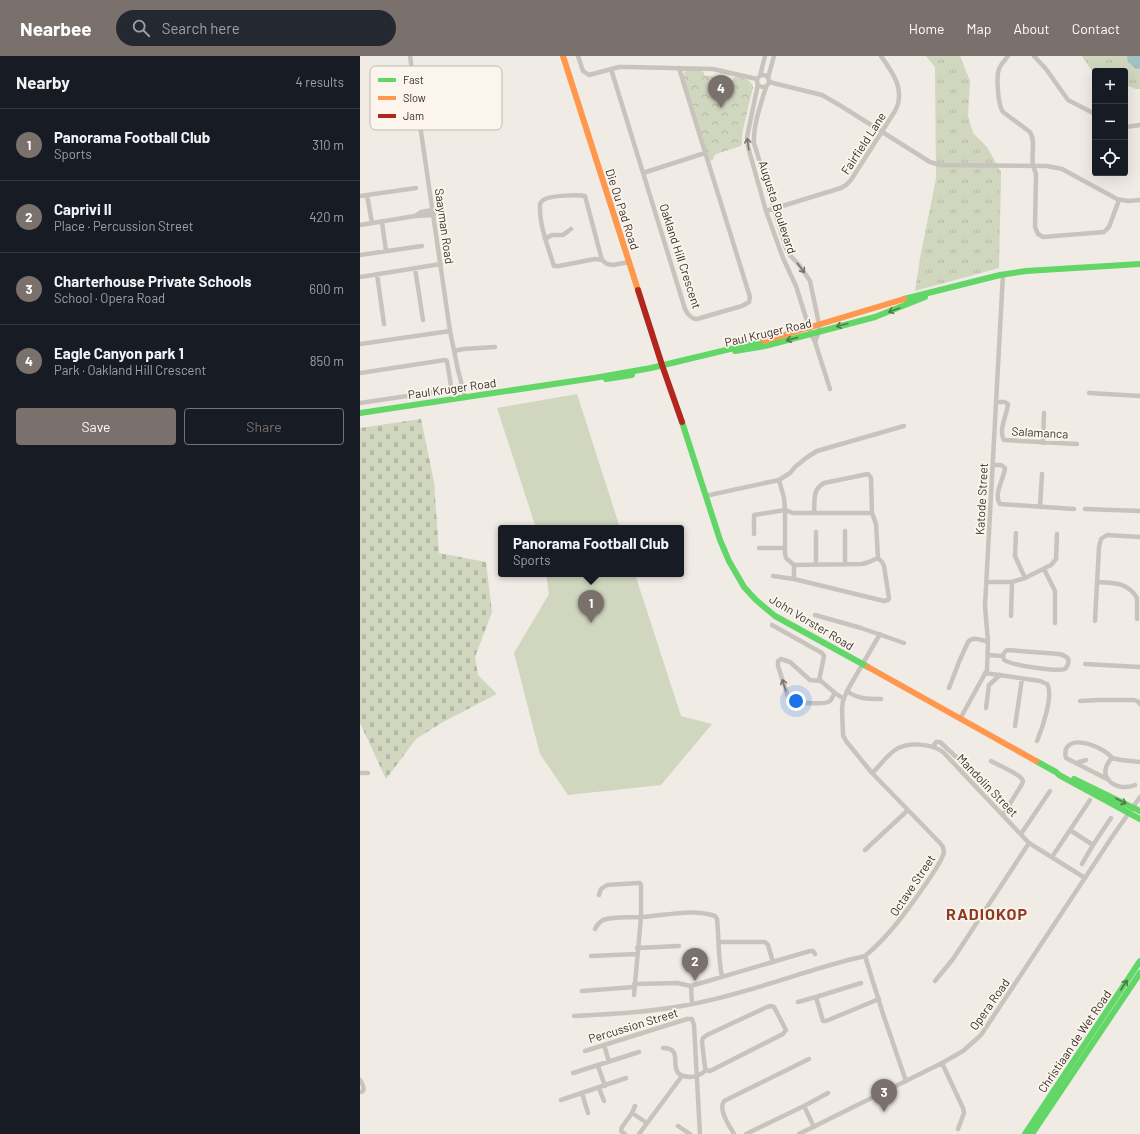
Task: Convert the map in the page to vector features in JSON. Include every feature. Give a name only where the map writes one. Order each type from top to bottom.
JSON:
[{"type":"street","name":"Saayman Road","points":[[410,56],[411,66]]},
{"type":"street","name":"Die Ou Pad Road","points":[[563,56],[663,367]]},
{"type":"street","points":[[578,56],[583,71],[586,74],[593,75],[619,67],[629,67],[713,69],[758,80],[766,76],[769,80],[822,96],[841,106],[925,159],[937,164],[1054,167],[1062,169],[1119,200],[1140,200]]},
{"type":"street","name":"Augusta Boulevard","points":[[765,56],[758,80],[748,127],[747,142],[766,211],[783,258],[796,286],[830,389]]},
{"type":"street","points":[[769,80],[774,56]]},
{"type":"street","name":"Fairfield Lane","points":[[766,211],[840,188],[851,180],[896,108],[899,93],[898,86],[894,76],[881,56]]},
{"type":"street","points":[[1008,56],[1000,65],[998,71],[999,104],[1003,112],[1032,135],[1033,166],[1036,174],[1036,232],[1041,236],[1062,236],[1104,232],[1109,227],[1119,200]]},
{"type":"street","points":[[1034,56],[1046,69],[1068,100],[1092,112]]},
{"type":"street","name":"Oakland Hill Crescent","points":[[611,70],[686,312],[693,319],[710,316],[742,306],[749,302],[750,297],[679,68]]},
{"type":"street","points":[[758,80],[760,87],[766,87]]},
{"type":"street","name":"Augusta Boulevard","points":[[769,80],[756,124],[754,142],[788,253],[800,266],[810,281],[819,324],[819,331],[815,342]]},
{"type":"street","points":[[1128,127],[1140,125]]},
{"type":"street","name":"Saayman Road","points":[[421,130],[450,331],[465,397]]},
{"type":"street","points":[[643,173],[705,153]]},
{"type":"street","points":[[360,196],[416,188]]},
{"type":"street","points":[[602,260],[585,196],[580,194],[566,195],[544,199],[540,204],[540,211],[554,266],[595,259],[602,260],[607,264],[613,265],[629,262]]},
{"type":"street","points":[[367,195],[372,223]]},
{"type":"street","points":[[360,225],[415,216],[421,212],[427,214],[433,213]]},
{"type":"street","points":[[382,222],[386,251]]},
{"type":"street","points":[[546,239],[552,236],[563,235],[572,229]]},
{"type":"street","points":[[360,255],[422,246]]},
{"type":"street","points":[[360,277],[441,264]]},
{"type":"street","name":"Paul Kruger Road","points":[[663,367],[766,340],[898,301],[1003,274],[1026,271],[1140,264]]},
{"type":"street","points":[[415,268],[422,320]]},
{"type":"street","points":[[376,274],[384,324]]},
{"type":"street","name":"Katode Street","points":[[960,719],[987,670],[988,642],[985,610],[1003,274]]},
{"type":"street","name":"Paul Kruger Road","points":[[360,413],[663,367],[737,350],[765,346],[876,317],[943,289]]},
{"type":"street","points":[[360,344],[450,331]]},
{"type":"street","points":[[454,351],[495,347]]},
{"type":"street","points":[[360,373],[445,360],[448,364],[451,386],[447,390],[360,403]]},
{"type":"street","name":"John Vorster Road","points":[[663,367],[718,536],[727,558],[741,583],[750,594],[775,616],[1140,819]]},
{"type":"street","points":[[1088,393],[1140,396]]},
{"type":"street","name":"Salamanca","points":[[996,402],[1005,402],[1008,404],[1007,413],[1003,422],[1003,440],[1078,444]]},
{"type":"street","points":[[1043,443],[1044,413]]},
{"type":"street","points":[[706,496],[779,480],[790,473],[806,458],[818,451],[904,426]]},
{"type":"street","points":[[993,465],[1001,465],[1005,469],[1004,476],[999,486],[998,501],[1000,504],[1074,509]]},
{"type":"street","points":[[773,576],[794,579],[884,601],[888,600],[890,597],[884,566],[878,558],[876,524],[872,513],[870,476],[868,474],[824,483],[819,486],[815,492],[814,513]]},
{"type":"street","points":[[1040,507],[1042,474]]},
{"type":"street","points":[[779,480],[784,498],[786,558],[794,565],[865,564],[878,558]]},
{"type":"street","points":[[1085,509],[1140,511]]},
{"type":"street","points":[[754,534],[754,514],[785,510],[793,513],[872,513]]},
{"type":"street","points":[[845,531],[845,564]]},
{"type":"street","points":[[816,532],[816,564]]},
{"type":"street","points":[[1016,533],[1015,556],[1025,578]]},
{"type":"street","points":[[987,582],[1012,582],[1025,578],[1053,563],[1056,559],[1057,534]]},
{"type":"street","points":[[1095,621],[1099,547],[1101,539],[1107,536],[1140,537]]},
{"type":"street","points":[[759,548],[785,548]]},
{"type":"street","points":[[794,565],[794,579]]},
{"type":"street","points":[[1044,569],[1055,591],[1055,623]]},
{"type":"street","points":[[1011,616],[1012,582]]},
{"type":"street","points":[[1097,582],[1120,584],[1128,588],[1137,598],[1137,619]]},
{"type":"street","points":[[815,616],[861,628],[904,643]]},
{"type":"street","points":[[772,625],[822,653],[824,656],[819,681]]},
{"type":"street","name":"Octave Street","points":[[865,956],[879,944],[904,915],[944,855],[942,845],[872,772],[844,739],[842,712],[844,698],[880,634]]},
{"type":"street","points":[[949,688],[968,642],[973,639],[988,642]]},
{"type":"street","points":[[1007,650],[1059,654],[1066,656],[1068,658],[1068,662],[1065,669],[1062,670],[1011,663],[1004,660],[1003,656],[1004,652],[1007,650]]},
{"type":"street","points":[[988,655],[1003,656]]},
{"type":"street","points":[[835,693],[830,701],[826,703],[790,701],[778,666],[778,661],[781,659],[790,662],[810,680],[823,682],[835,693],[844,698]]},
{"type":"street","points":[[1085,664],[1140,667]]},
{"type":"street","points":[[985,673],[1040,681],[1049,686],[1050,690],[1045,717],[1038,741]]},
{"type":"street","points":[[986,708],[989,685],[1000,675]]},
{"type":"street","points":[[1015,726],[1022,679]]},
{"type":"street","points":[[847,691],[852,695],[861,698],[881,700]]},
{"type":"street","points":[[1080,701],[1134,700],[1140,704]]},
{"type":"street","points":[[933,747],[936,742],[940,742],[970,769]]},
{"type":"street","points":[[1135,785],[1127,788],[1121,787],[1065,757],[1065,755],[1067,747],[1073,743],[1083,743],[1110,754],[1112,758],[1140,762]]},
{"type":"street","name":"Mandolin Street","points":[[872,772],[892,752],[900,748],[912,745],[933,747],[943,752],[1030,842],[1085,878]]},
{"type":"street","points":[[1107,779],[1104,773],[1108,762],[1112,758]]},
{"type":"street","points":[[1078,764],[1079,762],[1086,760]]},
{"type":"street","points":[[991,761],[1023,780],[1003,815]]},
{"type":"street","name":"John Vorster Road","points":[[1056,772],[1060,772],[1140,811]]},
{"type":"street","points":[[360,773],[368,773]]},
{"type":"street","points":[[1021,834],[1050,791]]},
{"type":"street","name":"Opera Road","points":[[799,1134],[942,1063],[963,1051],[981,1035],[1140,797]]},
{"type":"street","points":[[1052,857],[1090,800]]},
{"type":"street","points":[[865,850],[908,810]]},
{"type":"street","points":[[1082,864],[1111,818]]},
{"type":"street","points":[[1070,830],[1093,845]]},
{"type":"street","points":[[935,981],[953,959],[1030,842]]},
{"type":"street","points":[[599,895],[602,889],[607,885],[640,883],[641,885],[641,917],[637,948],[634,995]]},
{"type":"street","points":[[595,929],[599,922],[616,918],[692,912],[713,915],[717,918],[719,959],[722,977]]},
{"type":"street","points":[[719,942],[765,942],[768,945],[773,962]]},
{"type":"street","points":[[637,948],[679,946]]},
{"type":"street","points":[[582,991],[677,983],[691,986],[812,950],[815,954]]},
{"type":"street","points":[[591,956],[637,954]]},
{"type":"street","points":[[574,1016],[636,1012],[692,1004],[865,956],[906,1081]]},
{"type":"street","name":"Christiaan de Wet Road","points":[[1025,1134],[1140,961]]},
{"type":"street","name":"Christiaan de Wet Road","points":[[1032,1134],[1140,974]]},
{"type":"street","points":[[798,1002],[861,983]]},
{"type":"street","points":[[691,986],[692,1004]]},
{"type":"street","points":[[816,997],[822,1020],[824,1021],[879,999]]},
{"type":"street","points":[[663,1048],[671,1048],[674,1051],[677,1072],[682,1076],[698,1077],[705,1072],[710,1071],[783,1034],[786,1030],[774,1007],[767,1007],[703,1038],[702,1042],[705,1072]]},
{"type":"street","name":"Percussion Street","points":[[585,1051],[687,1019],[692,1019],[694,1025],[698,1077],[700,1134]]},
{"type":"street","points":[[604,1045],[610,1062]]},
{"type":"street","points":[[573,1073],[639,1052]]},
{"type":"street","points":[[734,1134],[721,1109],[724,1101],[809,1059]]},
{"type":"street","points":[[942,1063],[963,1108],[964,1113],[958,1129]]},
{"type":"street","points":[[598,1066],[605,1086]]},
{"type":"street","points":[[640,1134],[682,1076]]},
{"type":"street","points":[[561,1100],[626,1078]]},
{"type":"street","points":[[360,1080],[364,1088],[360,1092]]},
{"type":"street","points":[[599,1088],[604,1101]]},
{"type":"street","points":[[582,1093],[588,1113]]},
{"type":"street","points":[[746,1134],[828,1093]]},
{"type":"street","points":[[626,1134],[621,1131],[622,1127],[635,1106]]},
{"type":"street","points":[[804,1106],[814,1126]]},
{"type":"street","points":[[632,1113],[647,1123]]},
{"type":"street","points":[[678,1126],[688,1133]]},
{"type":"green space","points":[[926,56],[960,56],[970,81],[968,116],[973,133],[987,147],[1001,172],[999,268],[915,291],[936,179],[935,67]]},
{"type":"green space","points":[[1082,56],[1140,56],[1140,89],[1128,86],[1128,68],[1092,68],[1092,71]]},
{"type":"green space","points":[[686,71],[701,71],[704,72],[704,75],[733,80],[734,77],[743,78],[748,80],[753,87],[742,134],[742,145],[716,154],[710,161],[683,76]]},
{"type":"green space","points":[[577,394],[619,525],[535,525],[497,408]]},
{"type":"green space","points":[[421,419],[434,482],[439,553],[486,562],[492,612],[475,657],[478,675],[497,694],[443,722],[416,739],[386,779],[360,723],[360,428]]},
{"type":"green space","points":[[546,577],[636,577],[681,716],[712,724],[661,785],[568,795],[540,754],[514,653],[549,594]]},
{"type":"water","points":[[1127,56],[1140,56],[1140,69],[1135,68],[1128,62]]},
{"type":"traffic: fast","points":[[904,299],[1000,275],[1026,271],[1140,264]]},
{"type":"traffic: fast","points":[[735,351],[765,346],[875,317],[925,297]]},
{"type":"traffic: fast","points":[[360,413],[651,368],[764,341]]},
{"type":"traffic: fast","points":[[606,379],[632,375]]},
{"type":"traffic: fast","points":[[682,422],[720,540],[729,561],[744,587],[756,600],[775,616],[868,667]]},
{"type":"traffic: fast","points":[[1036,761],[1140,819]]},
{"type":"traffic: fast","points":[[1074,779],[1140,811]]},
{"type":"traffic: fast","points":[[1025,1134],[1140,961]]},
{"type":"traffic: fast","points":[[1032,1134],[1140,973]]},
{"type":"traffic: slow","points":[[563,56],[638,290]]},
{"type":"traffic: slow","points":[[764,341],[904,299]]},
{"type":"traffic: slow","points":[[868,667],[1036,761]]},
{"type":"traffic: jam","points":[[638,290],[682,422]]},
{"type":"place","name":"Eagle Canyon park 1","points":[[721,108]]},
{"type":"place","name":"Panorama Football Club","points":[[591,623]]},
{"type":"place","name":"Caprivi II","points":[[695,981]]},
{"type":"place","name":"Charterhouse Private Schools","points":[[884,1112]]},
{"type":"district","name":"RADIOKOP","points":[[987,913]]}]
